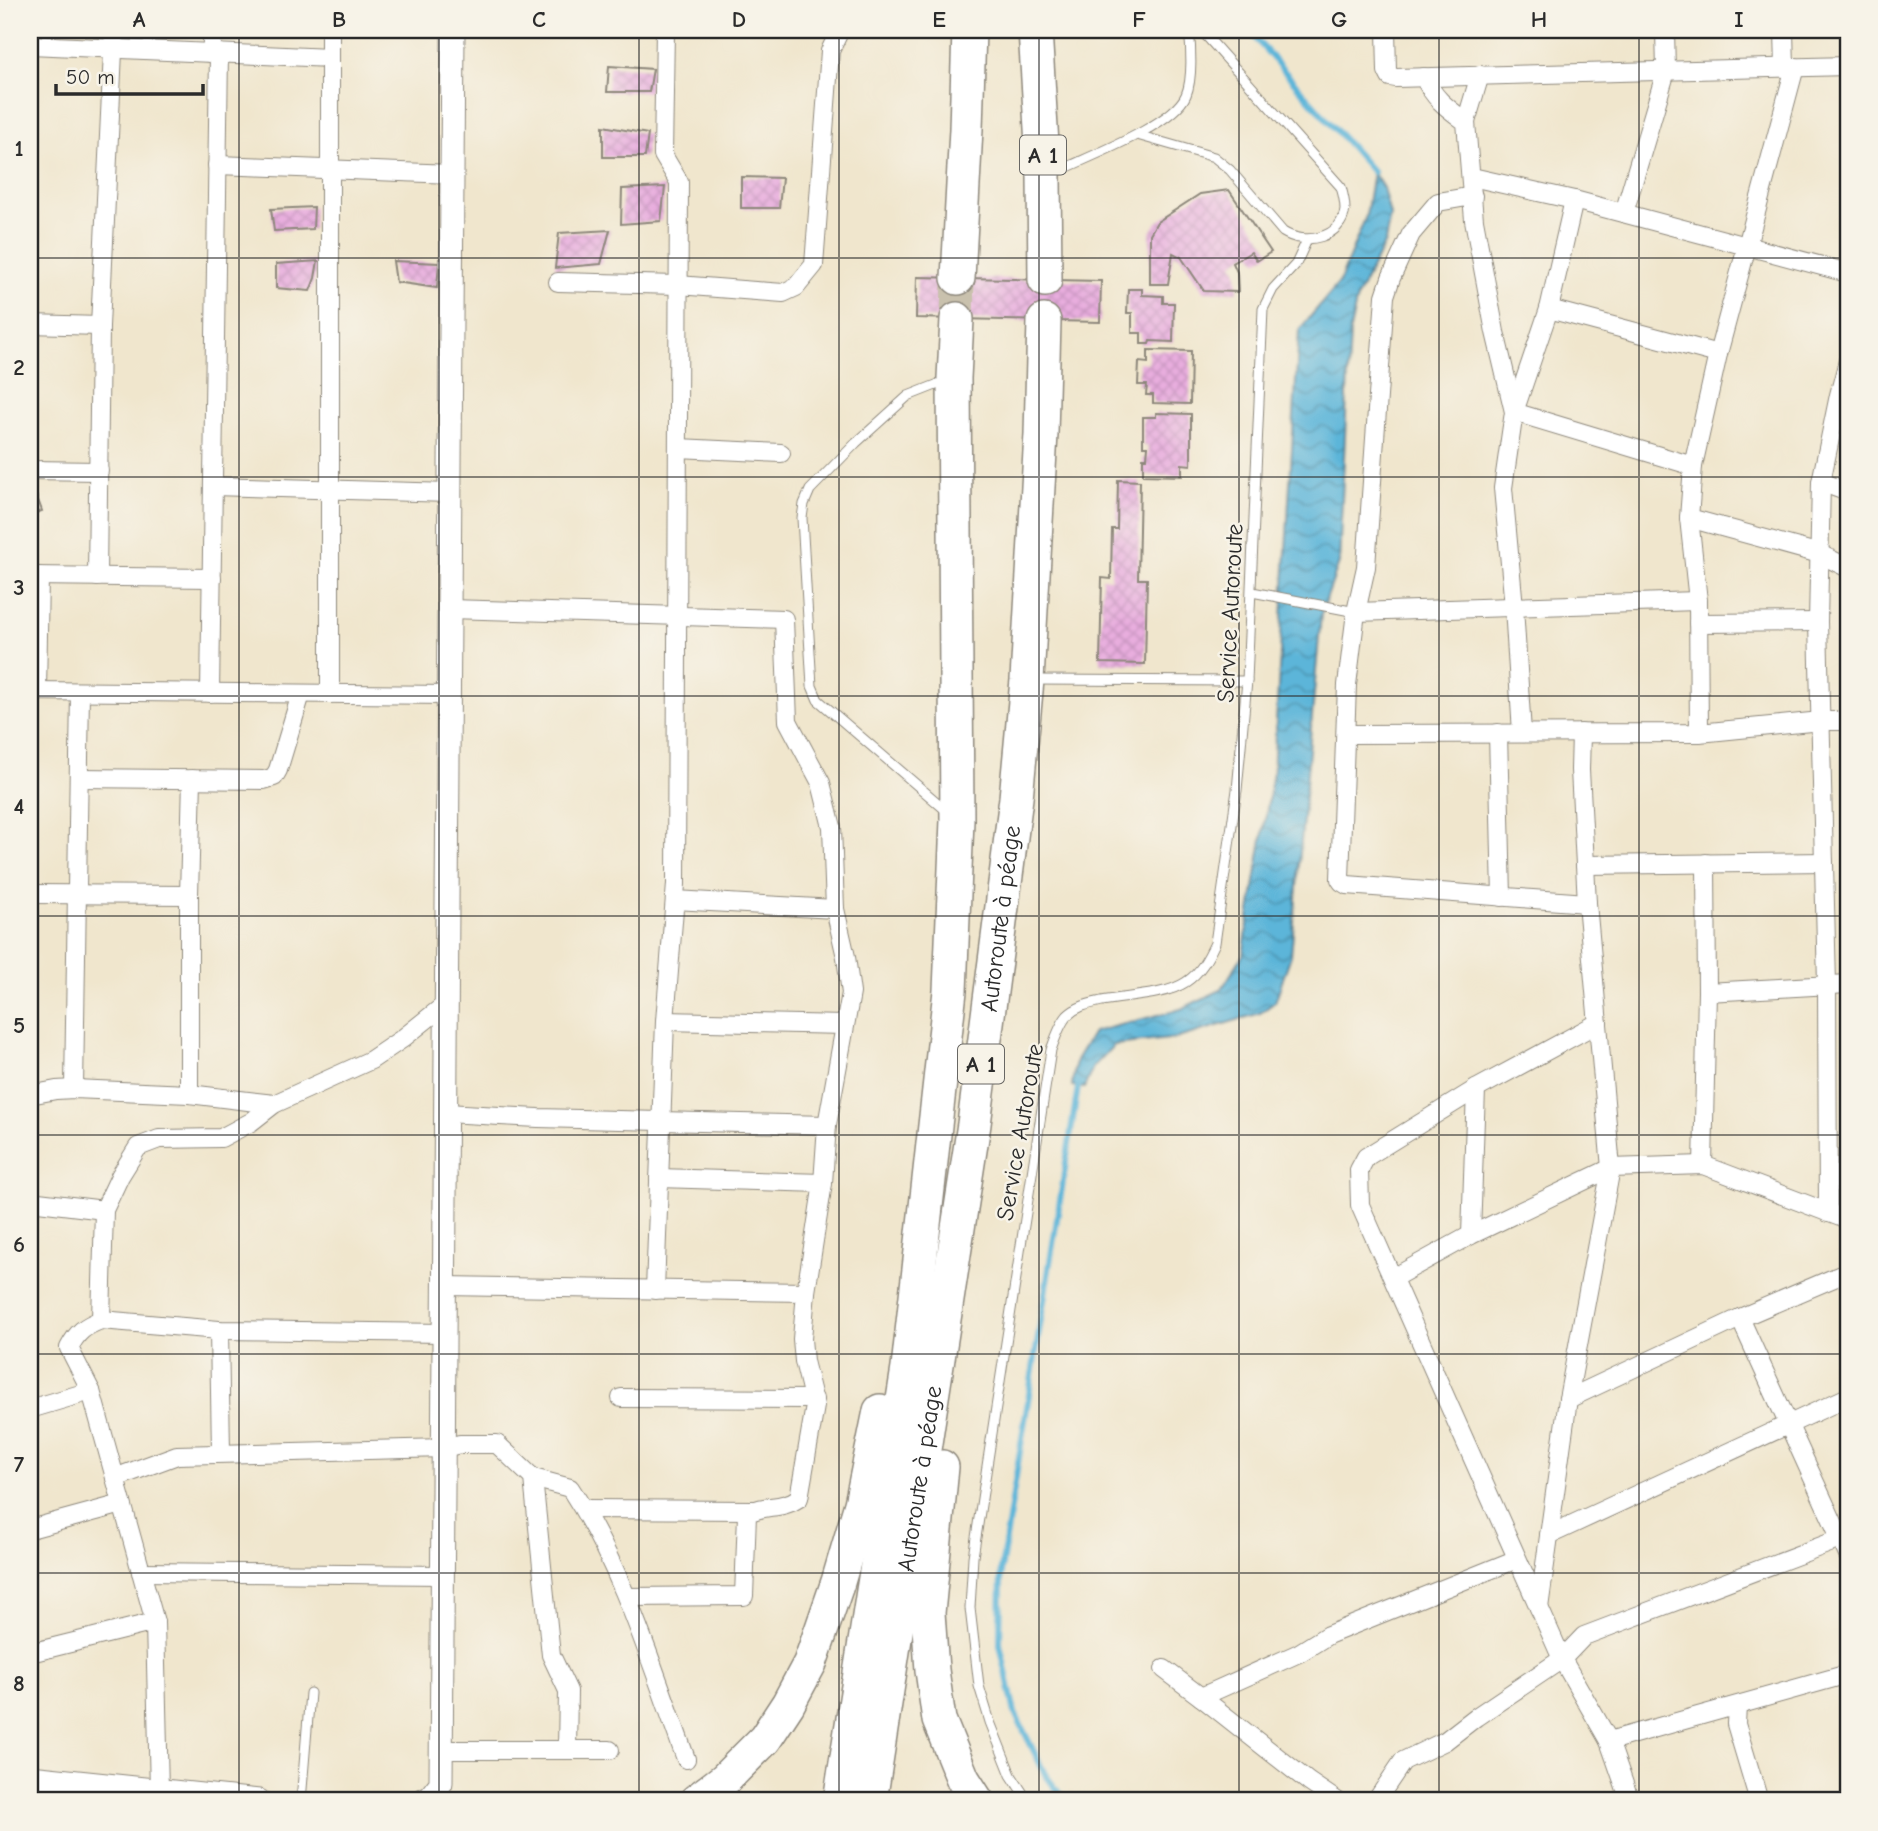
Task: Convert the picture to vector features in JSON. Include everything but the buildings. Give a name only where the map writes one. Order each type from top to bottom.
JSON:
[{"type":"highway","points":[[958,278],[968,30]]},
{"type":"highway","name":"A 1","points":[[1035,30],[1044,177],[1045,280]]},
{"type":"highway","name":"A 1","points":[[840,1801],[908,1368],[950,991],[957,820],[954,378],[957,319]]},
{"type":"highway","name":"Autoroute à péage","points":[[870,1801],[974,1124],[1016,799],[1027,680],[1041,434],[1044,321]]},
{"type":"highway","points":[[974,1124],[928,1614],[939,1720],[963,1779],[977,1801]]},
{"type":"highway","points":[[696,1801],[725,1779],[765,1738],[788,1704],[814,1651],[861,1504],[932,1151]]},
{"type":"street","points":[[97,577],[100,326],[114,30]]},
{"type":"street","points":[[210,693],[217,165],[213,30]]},
{"type":"street","points":[[330,30],[330,694]]},
{"type":"street","points":[[421,1801],[430,1797],[441,1783],[442,1750],[453,30]]},
{"type":"street","points":[[655,1290],[665,1021],[675,900],[679,182],[663,155],[665,30]]},
{"type":"street","points":[[558,282],[678,285],[783,293],[796,287],[814,265],[830,51],[840,30]]},
{"type":"street","points":[[1386,30],[1387,71],[1390,77],[1848,66]]},
{"type":"street","points":[[1624,213],[1666,71],[1665,30]]},
{"type":"street","points":[[1699,733],[1698,601],[1689,518],[1693,466],[1718,354],[1748,246],[1790,68],[1784,30]]},
{"type":"street","points":[[30,45],[330,58]]},
{"type":"street","points":[[1480,75],[1466,122],[1475,220],[1495,332],[1514,412]]},
{"type":"street","points":[[1424,77],[1440,102],[1466,122]]},
{"type":"street","points":[[217,165],[452,174]]},
{"type":"street","points":[[1472,177],[1574,200],[1848,272]]},
{"type":"street","points":[[1473,196],[1438,202],[1411,234],[1385,296],[1366,567],[1356,612],[1348,685],[1340,878],[1342,883],[1360,886],[1587,903]]},
{"type":"street","points":[[1521,733],[1514,607],[1503,488],[1514,412],[1549,309],[1574,200]]},
{"type":"street","points":[[1549,309],[1718,354]]},
{"type":"street","points":[[30,324],[100,326]]},
{"type":"street","points":[[1828,1213],[1827,985],[1818,622],[1821,482],[1844,396],[1848,361]]},
{"type":"street","points":[[1514,412],[1693,466]]},
{"type":"street","points":[[678,448],[781,453]]},
{"type":"street","points":[[30,470],[99,471]]},
{"type":"street","points":[[1821,482],[1848,492]]},
{"type":"street","points":[[213,486],[450,493]]},
{"type":"street","points":[[1689,518],[1820,554],[1848,568]]},
{"type":"street","points":[[212,578],[35,576],[33,692],[449,695]]},
{"type":"street","points":[[1356,612],[1698,601]]},
{"type":"street","points":[[449,609],[784,619],[788,721],[821,783],[832,827],[835,909],[851,993],[827,1125],[823,1183],[806,1292],[802,1339],[804,1361],[815,1406],[799,1498],[790,1504],[753,1510],[584,1509]]},
{"type":"street","points":[[1698,623],[1818,622]]},
{"type":"street","points":[[74,1089],[80,692]]},
{"type":"street","points":[[79,778],[264,780],[274,777],[301,694]]},
{"type":"street","points":[[1346,734],[1699,733],[1848,720]]},
{"type":"street","points":[[1498,733],[1502,897]]},
{"type":"street","points":[[1539,1608],[1568,1399],[1611,1168],[1587,903],[1580,770],[1581,733]]},
{"type":"street","points":[[189,1094],[192,779]]},
{"type":"street","points":[[1585,865],[1824,862]]},
{"type":"street","points":[[1703,1165],[1707,992],[1706,863]]},
{"type":"street","points":[[30,894],[189,895]]},
{"type":"street","points":[[675,900],[835,909]]},
{"type":"street","points":[[1707,992],[1848,984]]},
{"type":"street","points":[[101,1320],[104,1210],[138,1147],[159,1139],[221,1138],[251,1122],[274,1104],[371,1060],[447,1003]]},
{"type":"street","points":[[665,1021],[845,1025]]},
{"type":"street","points":[[1598,1023],[1476,1089],[1366,1157],[1359,1170],[1360,1205],[1562,1659],[1609,1741],[1630,1801]]},
{"type":"street","points":[[30,1096],[74,1089],[189,1094],[274,1104]]},
{"type":"street","points":[[1471,1235],[1476,1089]]},
{"type":"street","points":[[446,1113],[538,1118],[827,1125]]},
{"type":"street","points":[[1393,1278],[1471,1235],[1611,1168],[1703,1165],[1848,1220]]},
{"type":"street","points":[[659,1178],[823,1183]]},
{"type":"street","points":[[30,1201],[104,1210]]},
{"type":"street","points":[[1568,1399],[1740,1318],[1848,1272]]},
{"type":"street","points":[[445,1286],[806,1292]]},
{"type":"street","points":[[1376,1801],[1403,1761],[1445,1741],[1562,1659],[1584,1636],[1846,1544],[1740,1318]]},
{"type":"street","points":[[159,1791],[155,1622],[91,1391],[69,1348],[76,1335],[86,1326],[101,1320],[219,1330],[444,1333]]},
{"type":"street","points":[[219,1330],[221,1453]]},
{"type":"street","points":[[30,1409],[91,1391]]},
{"type":"street","points":[[1549,1535],[1848,1397]]},
{"type":"street","points":[[621,1398],[814,1399]]},
{"type":"street","points":[[115,1478],[177,1455],[497,1444],[533,1478],[570,1488],[584,1509],[627,1597],[686,1759]]},
{"type":"street","points":[[533,1478],[551,1655],[568,1691],[567,1750]]},
{"type":"street","points":[[30,1529],[122,1504]]},
{"type":"street","points":[[627,1597],[744,1596],[745,1523],[747,1514],[753,1510]]},
{"type":"street","points":[[1201,1697],[1300,1653],[1328,1635],[1517,1559]]},
{"type":"street","points":[[141,1572],[443,1575]]},
{"type":"street","points":[[30,1653],[155,1622]]},
{"type":"street","points":[[1164,1669],[1309,1783],[1337,1801]]},
{"type":"street","points":[[1609,1741],[1848,1674]]},
{"type":"street","points":[[1737,1706],[1736,1724],[1759,1801]]},
{"type":"street","points":[[442,1750],[610,1750]]},
{"type":"street","points":[[30,1777],[259,1801]]},
{"type":"lane","points":[[1044,177],[1137,135],[1176,110],[1187,94],[1191,63],[1189,30]]},
{"type":"lane","points":[[1137,135],[1214,157],[1230,170],[1283,232],[1297,239],[1307,240],[1323,236],[1337,226],[1345,212],[1341,187],[1201,30]]},
{"type":"lane","name":"Service Autoroute","points":[[1028,1801],[1011,1775],[979,1686],[971,1608],[973,1557],[1051,1050],[1065,1018],[1078,1007],[1157,993],[1185,983],[1207,960],[1215,943],[1237,790],[1247,681],[1263,309],[1273,289],[1296,264],[1307,240]]},
{"type":"lane","points":[[954,378],[908,396],[856,443],[810,491],[802,518],[812,686],[818,699],[957,820]]},
{"type":"lane","points":[[1252,592],[1356,612]]},
{"type":"lane","points":[[1027,680],[1247,681]]},
{"type":"lane","points":[[301,1801],[310,1693]]},
{"type":"water","points":[[1373,172],[1383,188],[1390,215],[1385,242],[1357,297],[1350,330],[1339,563],[1321,614],[1291,955],[1275,1002],[1260,1013],[1178,1038],[1114,1045],[1093,1067],[1084,1088],[1072,1086],[1076,1060],[1093,1032],[1181,1009],[1221,990],[1243,955],[1273,772],[1299,330],[1339,283],[1366,216]]},
{"type":"waterway","points":[[1248,30],[1373,172]]},
{"type":"waterway","points":[[1065,1801],[1045,1774],[1015,1713],[1000,1644],[1001,1570],[1078,1087]]},
{"type":"tunnel","points":[[957,319],[958,278]]}]
